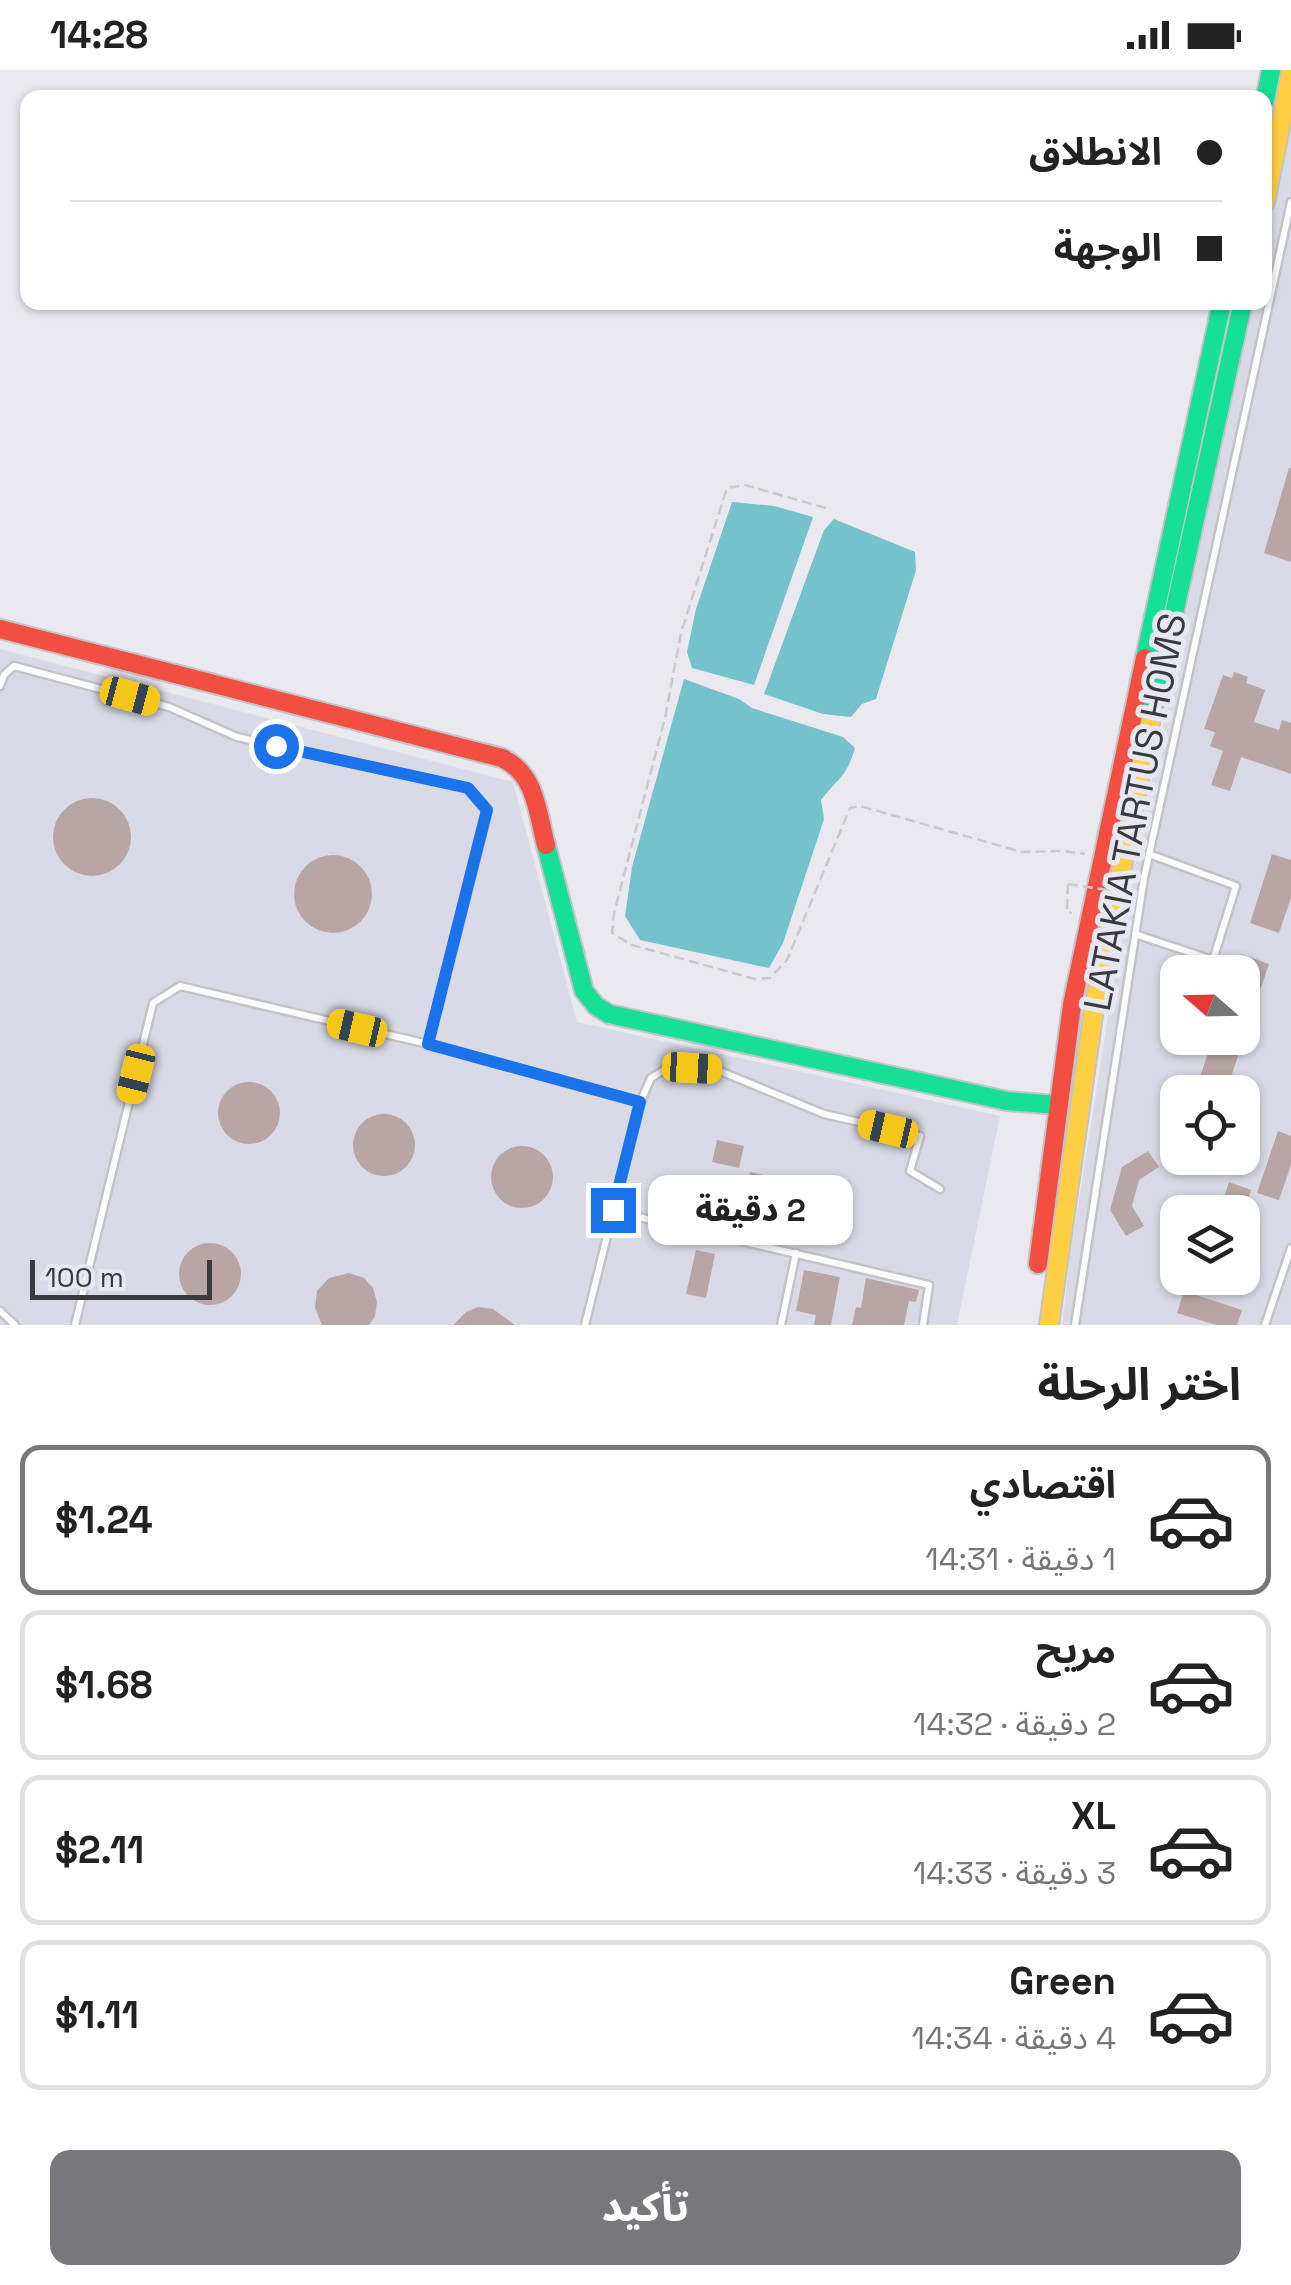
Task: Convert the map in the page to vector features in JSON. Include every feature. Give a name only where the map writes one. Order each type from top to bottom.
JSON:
[{"type":"main road","points":[[1272,167],[1291,73]]},
{"type":"main road","points":[[1032,1325],[1072,1005],[1220,310]]},
{"type":"main road","name":"LATAKIA TARTUS HOMS","points":[[1048,1325],[1094,1010],[1140,771],[1242,310]]},
{"type":"main road","points":[[0,629],[517,765],[528,778],[584,991],[609,1014],[1007,1101],[1058,1105]]},
{"type":"lane","points":[[1272,289],[1291,202]]},
{"type":"lane","points":[[1075,1325],[1149,854],[1267,310]]},
{"type":"lane","points":[[0,686],[4,675],[14,666],[169,707],[238,738],[468,788],[487,810],[428,1044]]},
{"type":"lane","points":[[1135,934],[1212,960],[1236,886],[1149,854]]},
{"type":"lane","points":[[75,1325],[153,1003],[180,986],[428,1044],[640,1102]]},
{"type":"lane","points":[[585,1325],[640,1102],[651,1078],[669,1067],[715,1069],[824,1114],[920,1136],[910,1171],[940,1189]]},
{"type":"lane","points":[[613,1210],[929,1284],[922,1325]]},
{"type":"lane","points":[[1265,1325],[1291,1248]]},
{"type":"lane","points":[[781,1325],[796,1253]]},
{"type":"lane","points":[[0,1311],[15,1325]]},
{"type":"path","points":[[826,508],[745,485],[727,488],[681,633],[673,685],[612,933],[632,945],[755,979],[770,978],[788,960],[850,808],[860,806],[1022,852],[1063,851],[1101,857]]},
{"type":"path","points":[[1066,912],[1068,884],[1128,893]]},
{"type":"shaded area","points":[[1291,105],[1291,1325],[1062,1325],[1128,891],[1250,310],[1272,310],[1272,199]]},
{"type":"shaded area","points":[[0,649],[513,782],[577,1022],[1000,1116],[957,1325],[0,1325]]},
{"type":"water","points":[[732,502],[774,506],[813,517],[754,685],[692,668],[687,652],[696,609]]},
{"type":"water","points":[[834,519],[915,552],[916,570],[876,699],[862,704],[851,717],[823,714],[764,694],[824,530]]},
{"type":"water","points":[[684,679],[739,699],[752,708],[843,737],[855,748],[845,772],[821,800],[824,819],[783,943],[769,968],[640,940],[625,916],[632,867]]},
{"type":"building","points":[[1291,468],[1291,562],[1264,553]]},
{"type":"building","points":[[1234,672],[1248,677],[1246,683],[1265,690],[1254,722],[1279,730],[1282,720],[1291,723],[1291,774],[1241,757],[1230,791],[1211,785],[1223,751],[1210,746],[1215,732],[1204,729],[1223,675],[1232,678]]},
{"type":"building","points":[[92,798],[120,809],[131,837],[120,865],[92,876],[64,865],[53,837],[64,809]]},
{"type":"building","points":[[1272,854],[1291,860],[1291,898],[1279,933],[1250,923]]},
{"type":"building","points":[[333,855],[361,866],[372,894],[361,922],[333,933],[305,922],[294,894],[305,866]]},
{"type":"building","points":[[1260,961],[1269,964],[1260,990]]},
{"type":"building","points":[[1207,1055],[1238,1055],[1232,1075],[1201,1075]]},
{"type":"building","points":[[249,1082],[271,1091],[280,1113],[271,1135],[249,1144],[227,1135],[218,1113],[227,1091]]},
{"type":"building","points":[[384,1114],[406,1123],[415,1145],[406,1167],[384,1176],[362,1167],[353,1145],[362,1123]]},
{"type":"building","points":[[1278,1131],[1291,1136],[1291,1165],[1279,1200],[1257,1193]]},
{"type":"building","points":[[717,1140],[744,1146],[739,1168],[712,1162]]},
{"type":"building","points":[[522,1146],[544,1155],[553,1177],[544,1199],[522,1208],[500,1199],[491,1177],[500,1155]]},
{"type":"building","points":[[1148,1151],[1159,1167],[1139,1180],[1132,1206],[1144,1226],[1126,1236],[1110,1210],[1122,1167]]},
{"type":"building","points":[[750,1172],[774,1177],[769,1201],[745,1196]]},
{"type":"building","points":[[1229,1182],[1251,1190],[1249,1195],[1225,1195]]},
{"type":"building","points":[[210,1243],[232,1252],[241,1274],[232,1296],[210,1305],[188,1296],[179,1274],[188,1252]]},
{"type":"building","points":[[696,1250],[715,1254],[706,1298],[686,1294]]},
{"type":"building","points":[[804,1270],[840,1277],[831,1325],[814,1325],[816,1315],[796,1311]]},
{"type":"building","points":[[349,1273],[364,1278],[373,1288],[375,1316],[369,1325],[322,1325],[315,1308],[317,1291],[329,1278]]},
{"type":"building","points":[[866,1278],[919,1290],[916,1302],[909,1301],[904,1325],[852,1325],[856,1307],[861,1308]]},
{"type":"building","points":[[1183,1295],[1196,1295],[1242,1310],[1237,1325],[1216,1325],[1177,1313]]},
{"type":"building","points":[[478,1307],[493,1309],[515,1325],[453,1325]]},
{"type":"traffic: fast","points":[[1267,90],[1271,70]]},
{"type":"traffic: fast","points":[[1145,658],[1220,310]]},
{"type":"traffic: fast","points":[[1152,713],[1241,310]]},
{"type":"traffic: fast","points":[[546,845],[584,991],[609,1014],[1007,1101],[1058,1105]]},
{"type":"traffic: slow","points":[[1272,167],[1291,73]]},
{"type":"traffic: slow","points":[[1049,1325],[1094,1009],[1152,713]]},
{"type":"traffic: jam","points":[[0,629],[502,758],[528,784],[546,845]]},
{"type":"traffic: jam","points":[[1038,1264],[1072,1005],[1145,658]]},
{"type":"route","points":[[276,746],[468,788],[487,810],[428,1044],[640,1102],[613,1210]]}]
